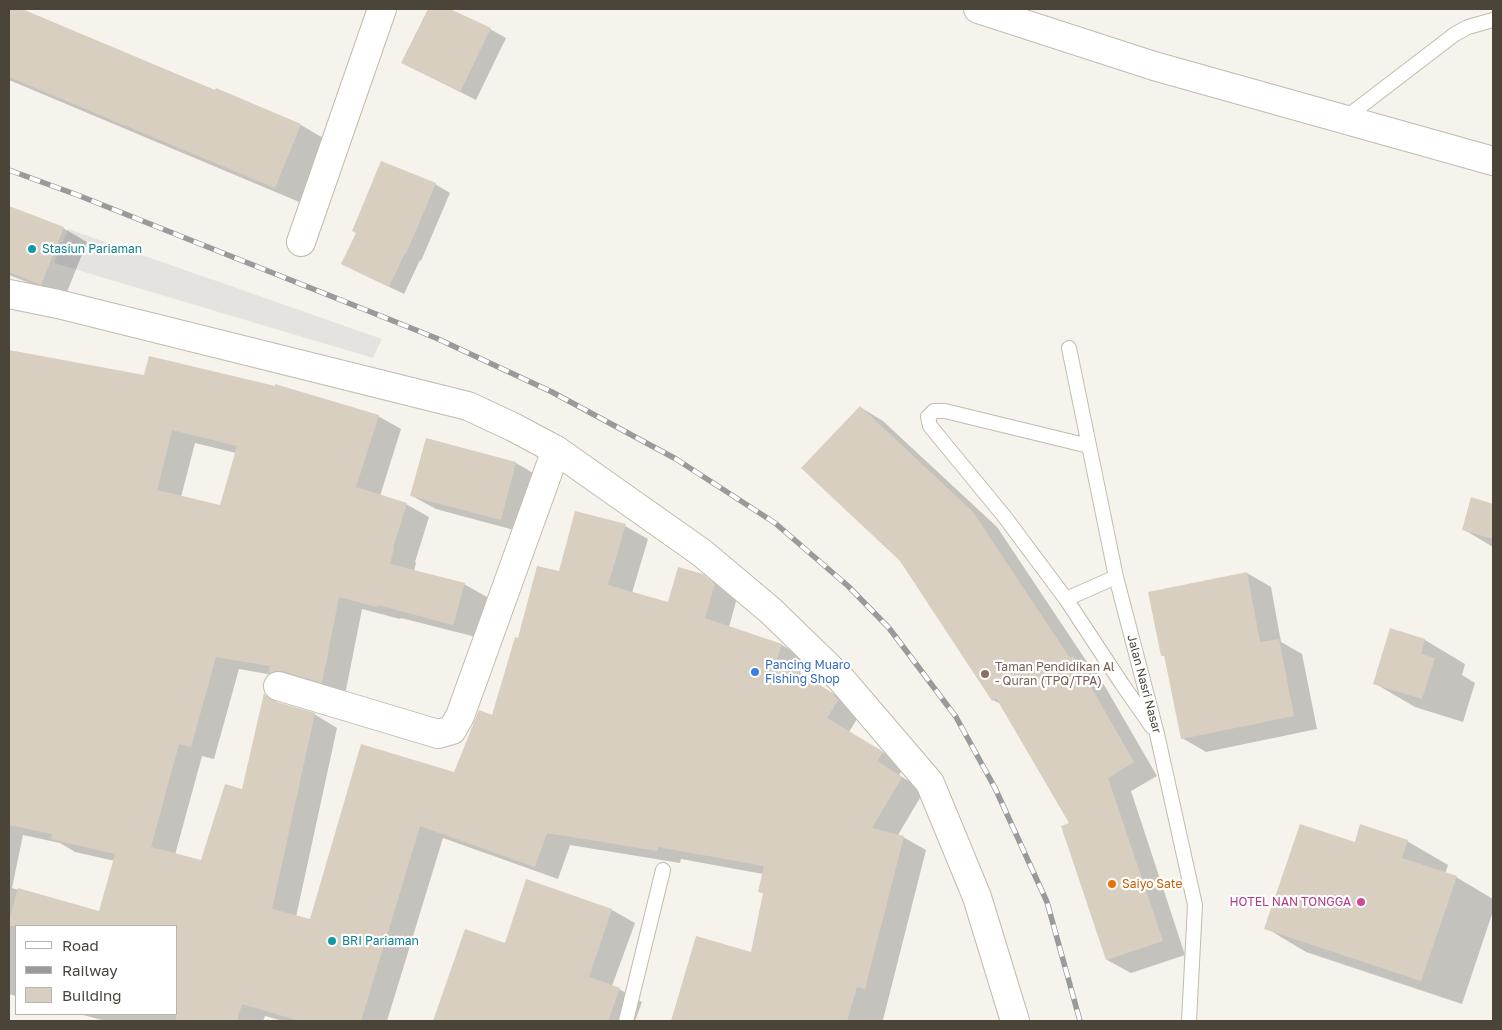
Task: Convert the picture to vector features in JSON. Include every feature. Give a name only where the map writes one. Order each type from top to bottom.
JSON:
[{"type":"street","points":[[301,242],[382,9]]},
{"type":"street","points":[[978,9],[1154,66],[1493,161]]},
{"type":"street","points":[[9,294],[58,304],[468,406],[556,450],[702,553],[771,611],[841,679],[930,783],[977,897],[1015,1021]]},
{"type":"street","points":[[278,686],[438,734],[452,730],[460,716],[556,450]]},
{"type":"lane","points":[[1344,119],[1455,34],[1468,27],[1493,20]]},
{"type":"lane","name":"Jalan Nasri Nasar","points":[[1069,348],[1116,577],[1158,734],[1195,905],[1189,1021]]},
{"type":"lane","points":[[1089,446],[945,411],[934,411],[928,417],[930,426],[1004,516],[1066,599],[1122,684],[1158,734]]},
{"type":"lane","points":[[1066,599],[1116,577]]},
{"type":"lane","points":[[626,1021],[663,870]]},
{"type":"shaded area","points":[[68,229],[382,339],[373,358],[54,263]]},
{"type":"building","points":[[9,9],[22,9],[301,124],[275,188],[9,77]]},
{"type":"building","points":[[428,9],[450,9],[491,28],[460,92],[401,63]]},
{"type":"building","points":[[381,161],[436,183],[406,254],[389,287],[341,264],[356,233],[352,231]]},
{"type":"building","name":"Stasiun Pariaman","points":[[9,206],[64,227],[41,285],[9,272]]},
{"type":"building","points":[[9,350],[144,375],[149,356],[275,386],[275,384],[379,415],[356,487],[407,503],[390,564],[465,583],[453,625],[378,605],[377,607],[339,597],[322,683],[282,671],[275,671],[269,674],[270,666],[216,657],[191,747],[179,744],[151,847],[201,860],[225,784],[242,789],[264,693],[274,701],[315,713],[272,909],[310,919],[361,744],[454,772],[479,710],[492,715],[515,637],[518,638],[537,566],[559,571],[575,511],[626,524],[608,585],[668,602],[678,567],[703,574],[715,584],[705,618],[782,644],[777,659],[832,693],[838,700],[827,718],[882,751],[877,761],[902,777],[872,828],[904,836],[865,989],[857,987],[847,1021],[671,1021],[696,936],[751,952],[763,893],[758,892],[764,866],[658,847],[658,851],[547,833],[535,867],[420,826],[361,1021],[300,1021],[242,1004],[237,1021],[176,1021],[176,1015],[178,1015],[178,925],[9,926],[18,888],[99,911],[115,854],[51,839],[52,834],[9,825]],"holes":[[[172,430],[237,446],[220,505],[157,490]]]},
{"type":"building","points":[[860,406],[973,512],[1070,658],[1073,656],[1134,762],[1108,778],[1163,941],[1106,960],[1061,826],[1069,823],[996,698],[992,701],[900,561],[801,468]]},
{"type":"building","points":[[426,438],[516,462],[501,520],[410,496]]},
{"type":"building","points":[[1471,497],[1493,504],[1493,539],[1462,530]]},
{"type":"building","points":[[1247,572],[1260,642],[1279,639],[1294,716],[1181,739],[1164,655],[1161,656],[1148,592]]},
{"type":"building","points":[[1390,628],[1425,639],[1421,654],[1435,658],[1422,699],[1373,684]]},
{"type":"building","name":"HOTEL NAN TONGGA","points":[[1300,824],[1355,842],[1360,824],[1408,840],[1402,858],[1457,876],[1421,981],[1264,929]]},
{"type":"building","points":[[526,879],[612,909],[589,977],[620,988],[608,1021],[433,1021],[465,929],[505,943]]},
{"type":"railway","points":[[9,170],[80,196],[436,338],[552,392],[676,459],[775,523],[848,586],[889,628],[956,717],[995,788],[1047,902],[1080,1021]]},
{"type":"place","name":"Stasiun Pariaman","points":[[32,249]]},
{"type":"place","name":"Pancing Muaro Fishing Shop","points":[[755,672]]},
{"type":"place","name":"Taman Pendidikan Al - Quran (TPQ/TPA)","points":[[985,674]]},
{"type":"place","name":"Saiyo Sate","points":[[1112,884]]},
{"type":"place","name":"HOTEL NAN TONGGA","points":[[1361,902]]},
{"type":"place","name":"BRI Pariaman","points":[[332,941]]}]
